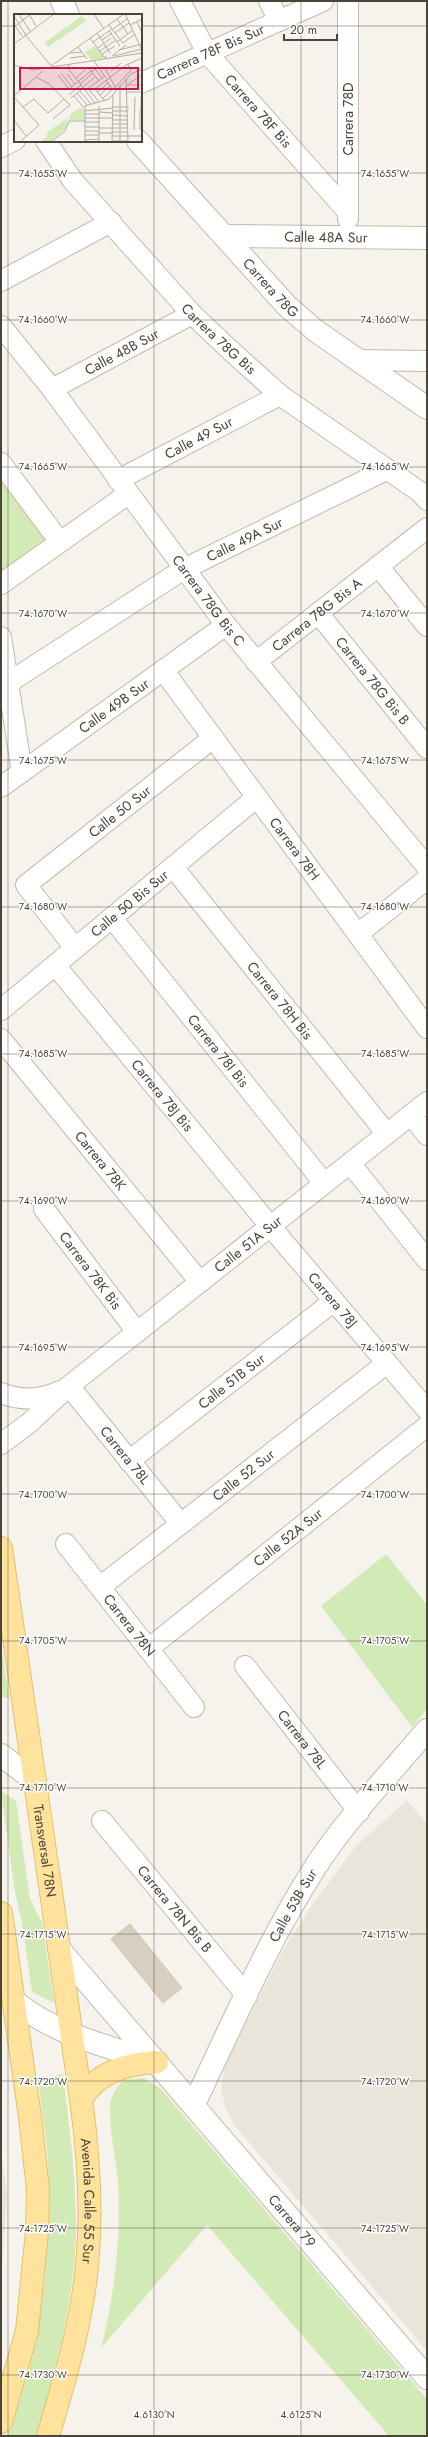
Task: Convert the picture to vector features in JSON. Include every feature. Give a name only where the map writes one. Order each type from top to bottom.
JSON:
[{"type":"main road","name":"Transversal 78N","points":[[1,1548],[72,2035]]},
{"type":"main road","points":[[1,1913],[36,2161],[37,2232],[27,2331],[1,2422]]},
{"type":"main road","name":"Avenida Calle 55 Sur","points":[[48,2436],[75,2338],[88,2254],[89,2186],[81,2099],[72,2035]]},
{"type":"main road","points":[[81,2099],[96,2080],[111,2071],[132,2064],[157,2062]]},
{"type":"street","points":[[62,1],[68,14]]},
{"type":"street","name":"Carrera 78F Bis","points":[[180,1],[207,53],[348,212]]},
{"type":"street","points":[[269,1],[279,21]]},
{"type":"street","name":"Carrera 78F Bis Sur","points":[[142,83],[323,1]]},
{"type":"street","name":"Carrera 78D","points":[[348,1],[348,237]]},
{"type":"street","points":[[1,147],[14,140]]},
{"type":"street","name":"Carrera 78G Bis","points":[[47,142],[73,181],[192,314],[280,395],[427,500]]},
{"type":"street","name":"Carrera 78G","points":[[139,142],[288,306],[316,331],[427,408]]},
{"type":"street","points":[[1,281],[111,222]]},
{"type":"street","name":"Calle 48A Sur","points":[[225,236],[427,238]]},
{"type":"street","name":"Calle 48B Sur","points":[[52,388],[192,314]]},
{"type":"street","name":"Carrera 78G Bis C","points":[[1,326],[52,388],[123,487],[226,625],[427,867]]},
{"type":"street","points":[[357,360],[427,361]]},
{"type":"street","name":"Calle 49 Sur","points":[[1,584],[60,542],[123,487],[280,395]]},
{"type":"street","points":[[1,463],[60,542]]},
{"type":"street","name":"Calle 49A Sur","points":[[8,683],[184,569],[386,470]]},
{"type":"street","name":"Carrera 78G Bis A","points":[[256,662],[427,528]]},
{"type":"street","points":[[378,566],[427,626]]},
{"type":"street","name":"Carrera 78G Bis B","points":[[318,613],[427,748]]},
{"type":"street","name":"Calle 49B Sur","points":[[1,787],[226,625]]},
{"type":"street","points":[[1,637],[22,772]]},
{"type":"street","name":"Carrera 78H","points":[[163,670],[358,934],[424,1017]]},
{"type":"street","name":"Calle 50 Sur","points":[[75,948],[26,885],[214,738]]},
{"type":"street","name":"Calle 50 Bis Sur","points":[[1,1010],[257,798]]},
{"type":"street","name":"Carrera 78H Bis","points":[[173,867],[387,1134]]},
{"type":"street","points":[[358,934],[427,879]]},
{"type":"street","name":"Carrera 78I Bis","points":[[112,918],[324,1183]]},
{"type":"street","name":"Carrera 78J Bis","points":[[55,964],[270,1226]]},
{"type":"street","name":"Carrera 78K","points":[[1,1039],[200,1282]]},
{"type":"street","name":"Calle 51A Sur","points":[[1,1444],[29,1423],[69,1386],[427,1102]]},
{"type":"street","points":[[411,1115],[427,1135]]},
{"type":"street","points":[[350,1163],[427,1260]]},
{"type":"street","name":"Carrera 78K Bis","points":[[44,1209],[137,1332]]},
{"type":"street","name":"Carrera 78J","points":[[270,1226],[427,1410]]},
{"type":"street","name":"Calle 51B Sur","points":[[130,1461],[334,1301]]},
{"type":"street","name":"Calle 52 Sur","points":[[100,1588],[387,1363]]},
{"type":"street","name":"Calle 51A Sur","points":[[1,1393],[24,1399],[36,1398],[47,1396],[69,1386]]},
{"type":"street","name":"Carrera 78L","points":[[69,1386],[181,1524]]},
{"type":"street","name":"Calle 52A Sur","points":[[148,1649],[427,1426]]},
{"type":"street","name":"Carrera 78N","points":[[66,1544],[194,1707]]},
{"type":"street","name":"Carrera 78L","points":[[245,1666],[359,1812]]},
{"type":"street","name":"Calle 53B Sur","points":[[194,2104],[302,1889],[337,1838],[427,1730]]},
{"type":"street","points":[[1,1755],[35,1781]]},
{"type":"street","name":"Carrera 78N Bis B","points":[[102,1821],[247,1996]]},
{"type":"street","name":"Carrera 79","points":[[59,1949],[194,2104],[427,2378]]},
{"type":"street","points":[[14,2001],[44,2023],[72,2035],[157,2062]]},
{"type":"shaded area","points":[[407,1800],[427,1824],[427,2351],[235,2126],[226,2109],[221,2088],[225,2065],[282,1952],[314,1902],[356,1846]]},
{"type":"shaded area","points":[[1,2150],[7,2193],[1,2285]]},
{"type":"green space","points":[[1,476],[49,541],[1,575]]},
{"type":"green space","points":[[386,1554],[427,1605],[427,1709],[412,1727],[321,1606]]},
{"type":"green space","points":[[1,1644],[9,1698],[1,1697]]},
{"type":"green space","points":[[1,1791],[16,1801],[30,1899],[42,1923],[54,2003],[32,1992],[22,1922],[15,1892]]},
{"type":"green space","points":[[63,2074],[75,2187],[76,2232],[73,2277],[55,2370],[36,2436],[7,2436],[33,2354],[44,2285],[50,2207],[47,2150],[38,2079]]},
{"type":"green space","points":[[143,2078],[160,2088],[427,2399],[427,2436],[389,2436],[207,2225],[101,2348],[113,2287],[119,2224],[118,2182],[110,2115],[111,2099],[114,2092],[123,2080]]},
{"type":"building","points":[[130,1924],[182,1988],[163,2003],[111,1939]]}]
